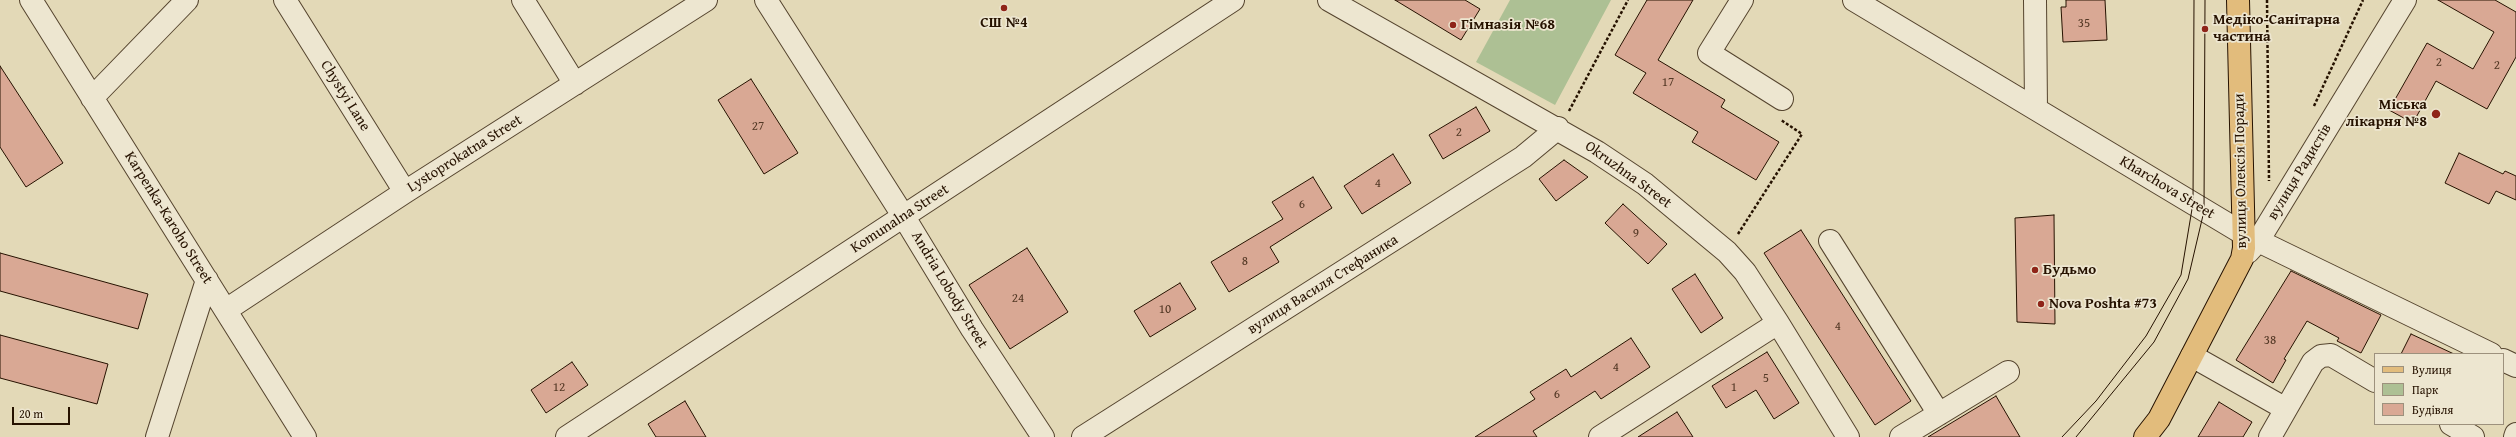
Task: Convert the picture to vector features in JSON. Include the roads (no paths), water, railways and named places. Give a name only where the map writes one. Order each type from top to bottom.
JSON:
[{"type":"main road","name":"вулиця Олексія Поради","points":[[2145,437],[2158,419],[2192,356],[2242,259],[2251,237],[2238,0]]},
{"type":"main road","points":[[2142,437],[2158,419]]},
{"type":"street","name":"Karpenka-Karoho Street","points":[[31,0],[305,437]]},
{"type":"street","points":[[92,98],[187,0]]},
{"type":"street","name":"Chystyi Lane","points":[[285,0],[405,192]]},
{"type":"street","points":[[522,0],[575,84]]},
{"type":"street","name":"Lystoprokatna Street","points":[[226,310],[405,192],[706,0]]},
{"type":"street","name":"Andria Lobody Street","points":[[766,0],[904,217],[972,329],[1043,437]]},
{"type":"street","name":"Komunalna Street","points":[[567,437],[1233,0]]},
{"type":"street","name":"Okruzhna Street","points":[[1330,0],[1558,128],[1645,184],[1727,252],[1745,272],[1848,437]]},
{"type":"street","points":[[1742,0],[1709,53],[1779,108]]},
{"type":"street","name":"Kharchova Street","points":[[1854,0],[2251,237],[2489,353]]},
{"type":"street","points":[[2035,0],[2036,108]]},
{"type":"street","name":"вулиця Радистів","points":[[2251,237],[2404,0]]},
{"type":"street","name":"вулиця Василя Стефаника","points":[[1084,437],[1523,157],[1558,128]]},
{"type":"street","points":[[1830,241],[1939,414]]},
{"type":"street","points":[[157,437],[207,280]]},
{"type":"street","points":[[1600,437],[1778,323]]},
{"type":"street","points":[[2270,437],[2313,362],[2321,356],[2331,355],[2374,379]]},
{"type":"street","points":[[2192,356],[2286,409]]},
{"type":"street","points":[[2504,360],[2516,366]]},
{"type":"street","points":[[1901,437],[2008,372]]},
{"type":"street","points":[[2453,425],[2473,437]]},
{"type":"tram line","points":[[2062,437],[2096,401],[2146,336],[2181,275],[2193,203],[2194,0]]},
{"type":"tram line","points":[[2076,437],[2154,342],[2188,279],[2204,211],[2205,0]]},
{"type":"place","name":"СШ №4","points":[[1004,8]]},
{"type":"place","name":"Гімназія №68","points":[[1453,25]]},
{"type":"place","name":"Медіко-Санітарна частина","points":[[2205,29]]},
{"type":"place","name":"Міська лікарня №8","points":[[2436,114]]},
{"type":"place","name":"Будьмо","points":[[2035,270]]},
{"type":"place","name":"Nova Poshta #73","points":[[2041,304]]}]
